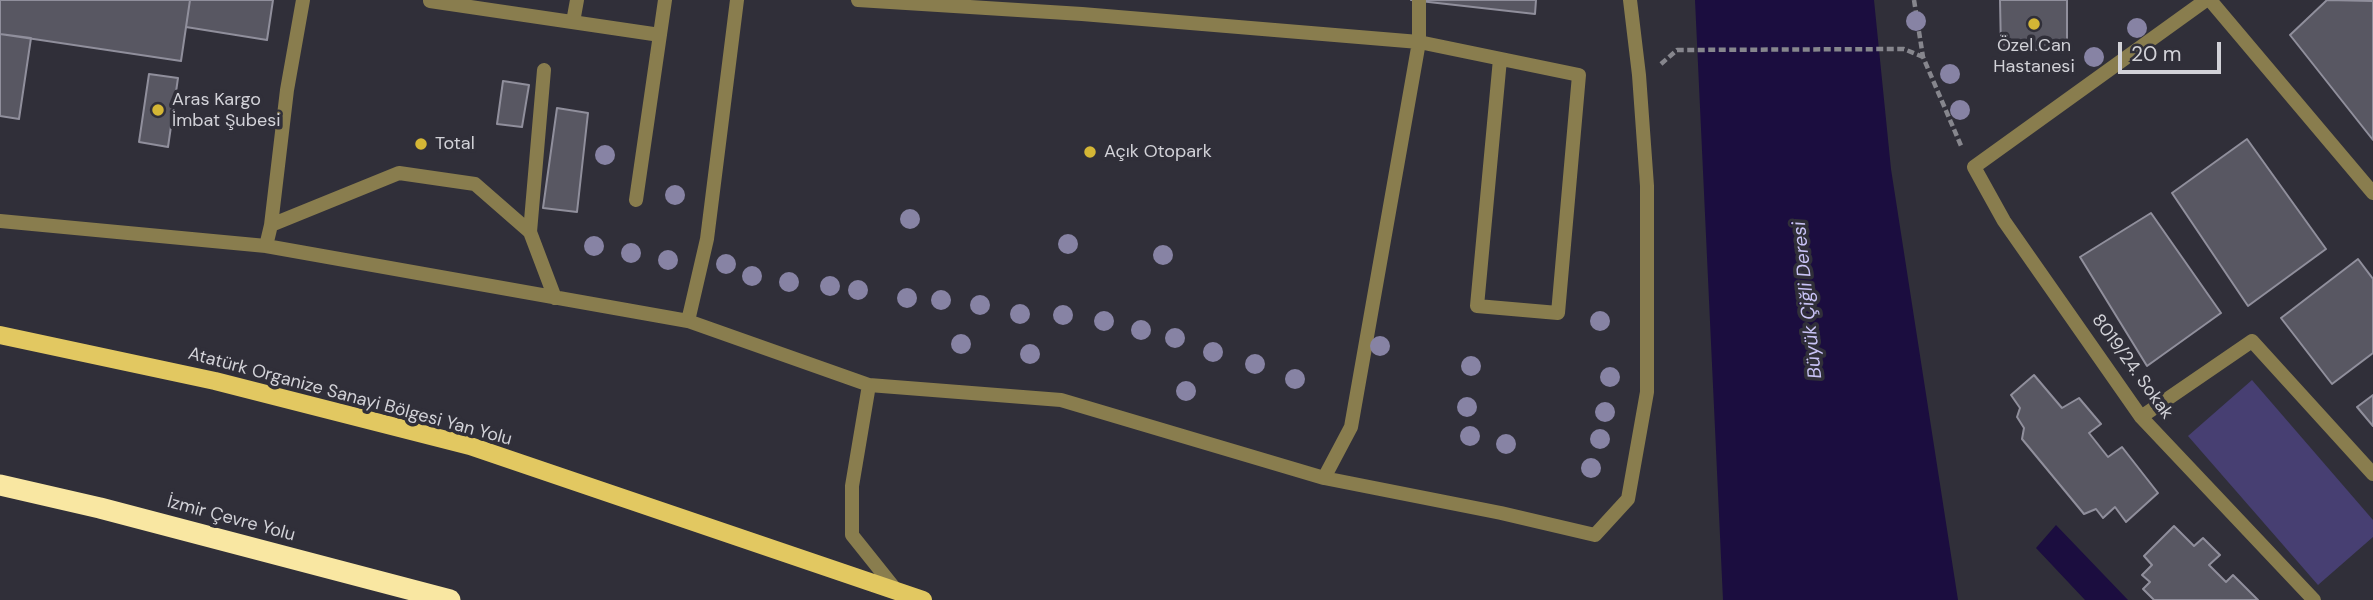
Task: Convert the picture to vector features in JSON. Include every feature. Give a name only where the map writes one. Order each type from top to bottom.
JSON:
[{"type":"highway","name":"İzmir Çevre Yolu","points":[[0,485],[100,508],[450,600]]},
{"type":"main road","name":"Atatürk Organize Sanayi Bölgesi Yan Yolu","points":[[0,335],[215,381],[470,446],[923,600]]},
{"type":"street","points":[[266,247],[287,90],[303,0]]},
{"type":"street","points":[[573,22],[577,0]]},
{"type":"street","points":[[636,200],[665,0]]},
{"type":"street","points":[[688,321],[707,239],[737,0]]},
{"type":"street","points":[[858,0],[1082,14],[1419,43],[1500,59],[1579,75],[1558,313],[1477,306],[1500,59]]},
{"type":"street","points":[[0,221],[266,247],[688,321],[869,385],[1061,400],[1324,478],[1501,513],[1595,535],[1628,499],[1647,392],[1647,186],[1640,75],[1630,0]]},
{"type":"street","points":[[1974,167],[2208,0],[2373,193]]},
{"type":"street","points":[[430,1],[660,35]]},
{"type":"street","points":[[1324,478],[1351,427],[1419,43],[1419,1]]},
{"type":"street","points":[[544,70],[530,232],[555,298]]},
{"type":"street","name":"8019/24. Sokak","points":[[1974,167],[2004,221],[2141,417],[2315,600]]},
{"type":"street","points":[[271,225],[399,173],[475,184],[530,232]]},
{"type":"street","points":[[2141,417],[2252,341],[2373,474]]},
{"type":"street","points":[[869,385],[852,486],[852,535],[896,590]]},
{"type":"path","points":[[1914,0],[1923,57],[1963,150],[1974,167]]},
{"type":"path","points":[[1677,50],[1904,49],[1923,57]]},
{"type":"shaded area","points":[[2252,380],[2373,520],[2373,537],[2318,585],[2188,436]]},
{"type":"water","name":"Büyük Çiğli Deresi","points":[[1695,0],[1874,0],[1891,169],[1958,600],[1723,600]]},
{"type":"water","points":[[2056,525],[2128,600],[2085,600],[2036,548]]},
{"type":"building","points":[[0,0],[190,0],[181,61],[0,34]]},
{"type":"building","points":[[190,0],[273,0],[267,40],[186,27]]},
{"type":"building","points":[[1411,0],[1536,0],[1535,14]]},
{"type":"building","name":"Özel Can Hastanesi","points":[[2000,0],[2067,0],[2067,49],[2001,51]]},
{"type":"building","points":[[2327,0],[2373,1],[2373,140],[2290,35]]},
{"type":"building","points":[[0,34],[31,38],[19,119],[0,116]]},
{"type":"building","name":"Aras Kargo İmbat Şubesi","points":[[149,74],[178,78],[168,147],[139,142]]},
{"type":"building","points":[[503,81],[529,85],[522,127],[497,124]]},
{"type":"building","points":[[557,108],[588,113],[577,212],[543,208]]},
{"type":"building","points":[[2247,139],[2326,249],[2248,306],[2172,193]]},
{"type":"building","points":[[2151,213],[2221,313],[2147,366],[2080,257]]},
{"type":"building","points":[[2358,259],[2373,279],[2373,353],[2332,384],[2281,318]]},
{"type":"building","points":[[2034,375],[2062,408],[2079,398],[2101,424],[2089,433],[2108,457],[2122,447],[2158,493],[2126,522],[2115,507],[2103,518],[2096,509],[2084,514],[2022,439],[2024,428],[2017,417],[2020,408],[2011,395]]},
{"type":"building","points":[[2373,395],[2373,426],[2357,407]]},
{"type":"building","points":[[2174,526],[2194,546],[2203,538],[2220,555],[2209,565],[2226,582],[2233,575],[2258,600],[2154,600],[2143,589],[2150,582],[2142,575],[2152,565],[2144,556]]},
{"type":"place","name":"Özel Can Hastanesi","points":[[2034,24]]},
{"type":"place","name":"Aras Kargo İmbat Şubesi","points":[[158,110]]},
{"type":"place","name":"Total","points":[[421,144]]},
{"type":"place","name":"Açık Otopark","points":[[1090,152]]}]
